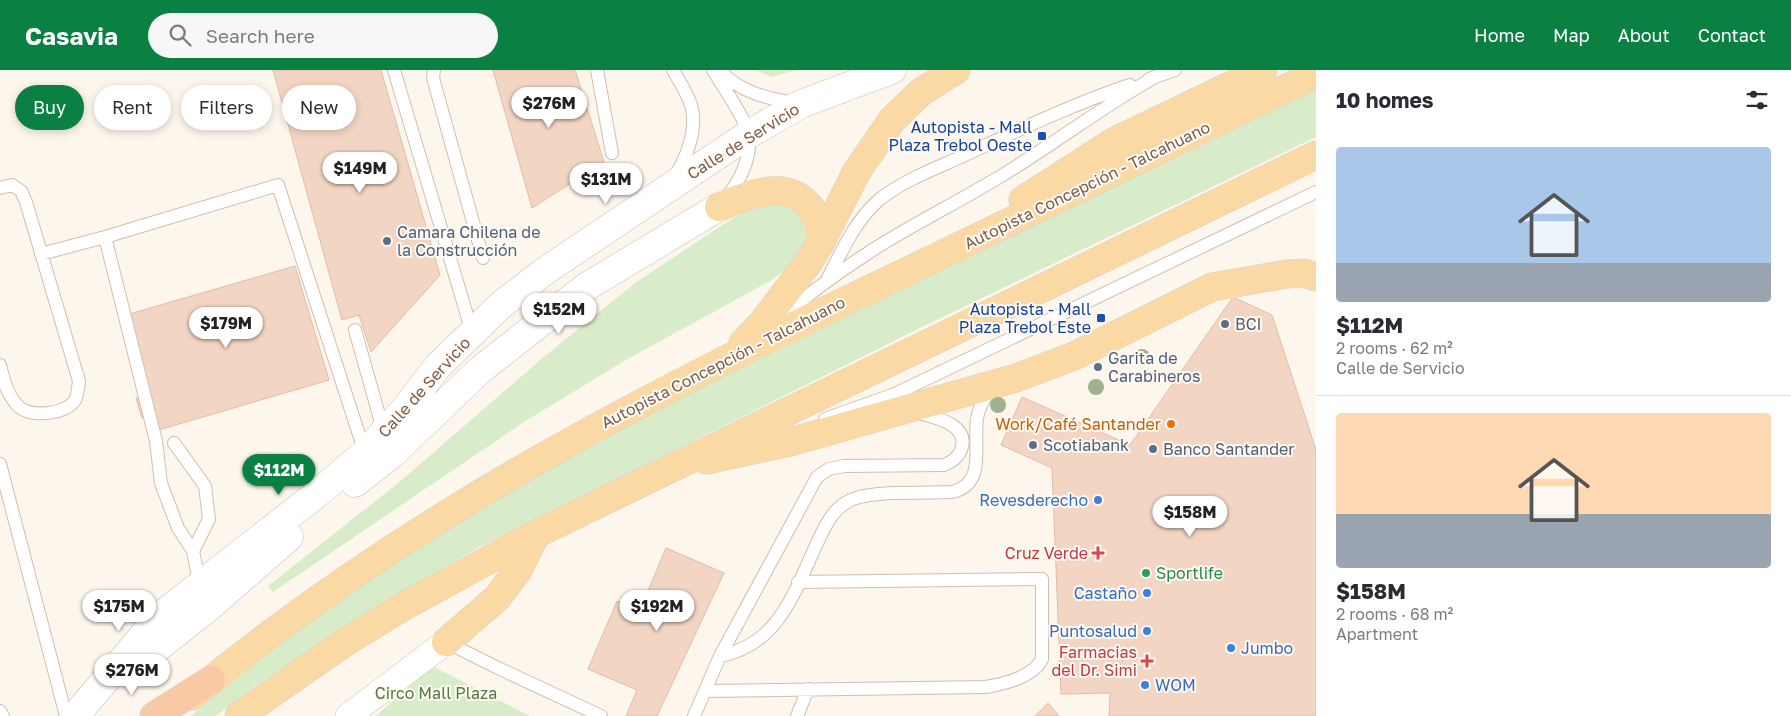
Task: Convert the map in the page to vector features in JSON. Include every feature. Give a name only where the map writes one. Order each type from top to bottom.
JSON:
[{"type":"highway","points":[[154,716],[211,680]]},
{"type":"main road","points":[[733,354],[780,302],[821,242],[857,171],[892,120],[921,92],[956,70]]},
{"type":"main road","points":[[973,240],[1008,210],[1114,141],[1263,70]]},
{"type":"main road","name":"Autopista Concepción - Talcahuano","points":[[168,716],[211,680],[330,590],[454,508],[588,430],[733,354],[1316,74]]},
{"type":"main road","points":[[239,716],[344,643],[406,605],[536,534],[1316,155]]},
{"type":"main road","points":[[719,207],[763,192],[789,192],[805,201],[816,214],[822,233],[821,242]]},
{"type":"main road","points":[[677,464],[754,451],[995,384],[1074,356],[1212,287],[1287,274],[1304,273],[1316,277]]},
{"type":"main road","points":[[446,642],[497,598],[518,570],[536,534]]},
{"type":"street","name":"Calle de Servicio","points":[[204,596],[365,453],[388,443],[438,366],[501,305],[545,271],[749,134],[800,104],[892,70]]},
{"type":"street","name":"Calle de Servicio","points":[[76,716],[159,617],[204,596],[295,531],[388,443],[579,292],[719,207]]},
{"type":"street","points":[[348,716],[446,642]]},
{"type":"lane","points":[[394,70],[472,332]]},
{"type":"lane","points":[[434,70],[433,78],[483,258]]},
{"type":"lane","points":[[597,70],[612,153]]},
{"type":"lane","points":[[657,196],[680,169],[691,137],[691,106],[673,70]]},
{"type":"lane","points":[[713,70],[749,134],[744,169],[738,183],[719,207]]},
{"type":"lane","points":[[720,70],[728,80],[768,99],[800,104]]},
{"type":"lane","points":[[826,280],[855,230],[870,209],[881,198],[908,182],[1016,131],[1095,97],[1175,70]]},
{"type":"lane","points":[[733,354],[826,280],[923,220],[1058,141],[1116,99],[1155,77]]},
{"type":"lane","points":[[0,188],[12,185],[21,191],[26,202],[79,381],[76,399],[69,407],[38,415],[20,408],[7,390],[0,365]]},
{"type":"lane","points":[[41,254],[278,186],[365,453]]},
{"type":"lane","points":[[677,464],[807,425],[895,394],[1316,192]]},
{"type":"lane","points":[[104,237],[156,441],[161,483],[178,528],[193,552],[204,596]]},
{"type":"lane","points":[[355,330],[388,443]]},
{"type":"lane","points":[[720,656],[736,653],[764,638],[775,626],[827,522],[846,503],[867,496],[952,492],[969,482],[976,469],[977,419],[983,401],[995,384]]},
{"type":"lane","points":[[694,716],[720,656],[817,477],[836,467],[944,465],[957,458],[963,445],[962,437],[951,425],[944,420],[906,410]]},
{"type":"lane","points":[[174,443],[204,486],[209,519],[193,552]]},
{"type":"lane","points":[[0,464],[66,716]]},
{"type":"lane","points":[[705,691],[986,687],[1009,682],[1038,666],[1042,659],[1042,579],[798,582]]},
{"type":"lane","points":[[446,642],[601,716]]},
{"type":"lane","points":[[797,716],[808,689]]},
{"type":"lane","points":[[0,710],[3,716]]},
{"type":"green space","points":[[755,70],[796,70],[772,77]]},
{"type":"green space","points":[[1316,87],[1316,137],[922,327],[476,549],[366,614],[254,687],[216,716],[191,716],[294,634],[401,557],[475,510],[580,449],[743,365]]},
{"type":"green space","points":[[777,201],[795,210],[802,219],[807,240],[790,267],[770,281],[624,361],[524,422],[273,592],[268,586],[397,484],[545,356],[635,283],[748,208]]},
{"type":"green space","name":"Circo Mall Plaza","points":[[432,666],[530,716],[376,716]]},
{"type":"building","points":[[273,70],[381,70],[440,275],[371,352],[359,315],[342,320],[290,130],[356,130],[356,85],[282,85],[282,103]]},
{"type":"building","points":[[493,70],[575,70],[604,162],[532,208]]},
{"type":"building","points":[[295,266],[329,380],[155,431],[150,415],[142,418],[136,398],[149,394],[126,315]]},
{"type":"building","points":[[1233,297],[1272,315],[1316,450],[1316,716],[1109,716],[1110,693],[1061,694],[1052,468],[1001,445],[1022,397],[1130,445]]},
{"type":"building","points":[[666,548],[724,573],[657,716],[626,716],[637,690],[588,669],[617,601],[640,610]]},
{"type":"building","points":[[1048,703],[1059,716],[1035,716]]},
{"type":"place","name":"Autopista - Mall Plaza Trebol Oeste","points":[[1042,136]]},
{"type":"place","name":"Camara Chilena de la Construcción","points":[[387,241]]},
{"type":"place","name":"Autopista - Mall Plaza Trebol Este","points":[[1101,318]]},
{"type":"place","name":"BCI","points":[[1225,324]]},
{"type":"place","name":"Garita de Carabineros","points":[[1098,367]]},
{"type":"place","name":"Work/Café Santander","points":[[1171,424]]},
{"type":"place","name":"Scotiabank","points":[[1033,445]]},
{"type":"place","name":"Banco Santander","points":[[1153,449]]},
{"type":"place","name":"Revesderecho","points":[[1098,500]]},
{"type":"place","name":"Cruz Verde","points":[[1098,553]]},
{"type":"place","name":"Sportlife","points":[[1146,573]]},
{"type":"place","name":"Castaño","points":[[1147,593]]},
{"type":"place","name":"Puntosalud","points":[[1147,631]]},
{"type":"place","name":"Jumbo","points":[[1231,648]]},
{"type":"place","name":"Farmacias del Dr. Simi","points":[[1147,661]]},
{"type":"place","name":"WOM","points":[[1145,685]]}]
